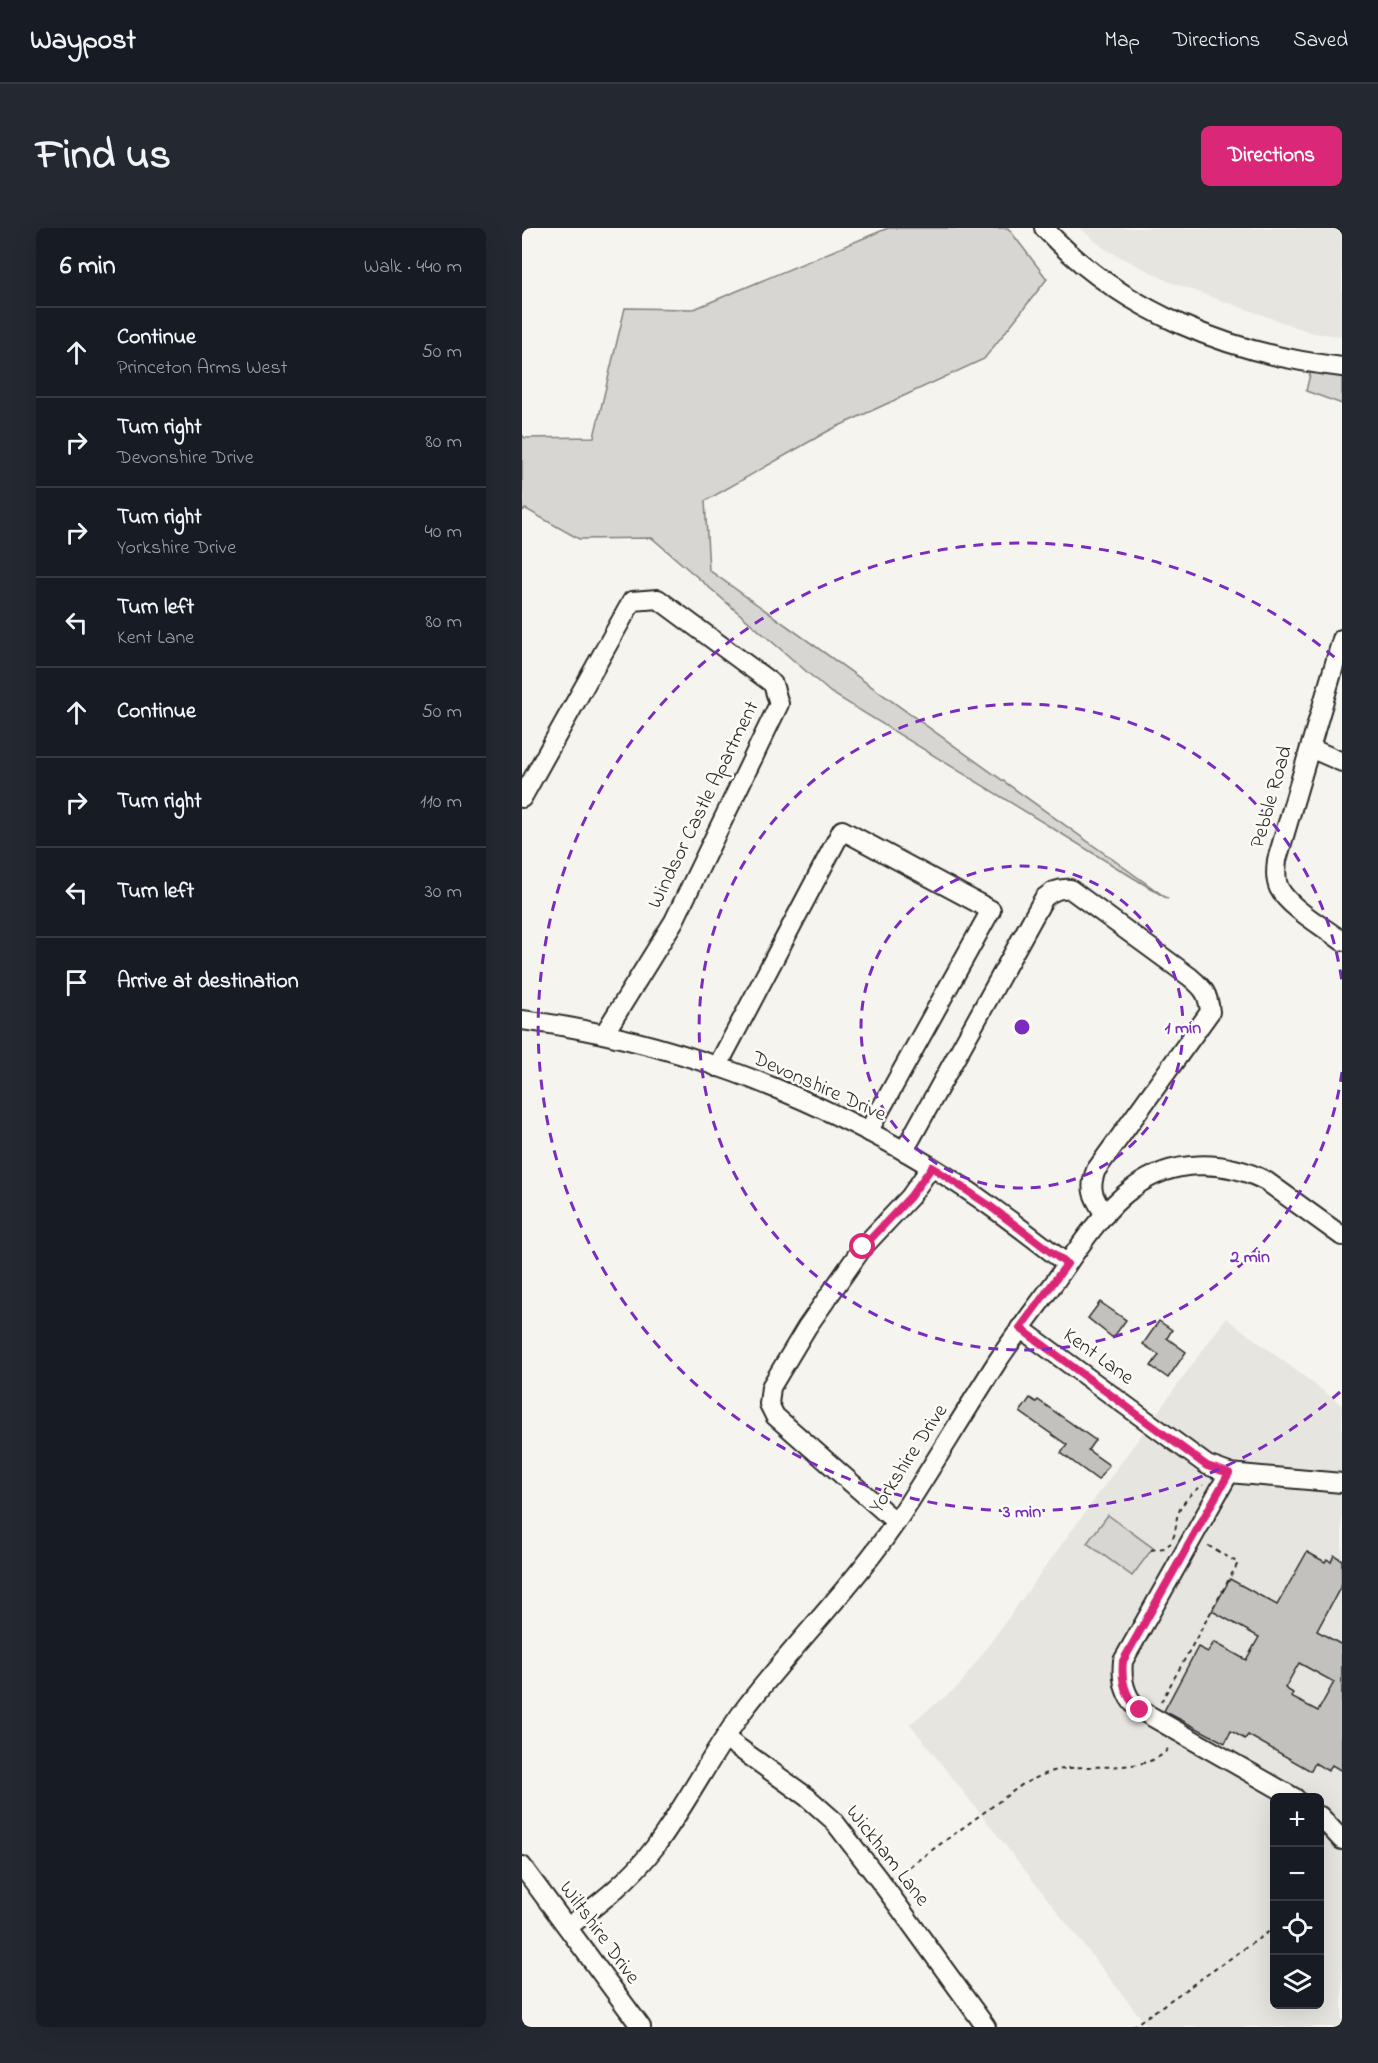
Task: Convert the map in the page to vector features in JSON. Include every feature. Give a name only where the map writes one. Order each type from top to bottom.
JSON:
[{"type":"street","points":[[1044,228],[1081,263],[1113,287],[1182,327],[1268,354],[1342,367]]},
{"type":"street","name":"Windsor Castle Apartment","points":[[522,798],[632,601],[658,599],[773,684],[779,704],[674,921],[604,1034]]},
{"type":"street","name":"Pebble Road","points":[[1342,639],[1277,860],[1276,875],[1279,887],[1287,900],[1342,941]]},
{"type":"street","points":[[1310,748],[1342,762]]},
{"type":"street","points":[[717,1067],[842,830],[991,910],[868,1132]]},
{"type":"street","points":[[904,1151],[1044,898],[1051,892],[1062,888],[1070,889],[1190,977],[1207,993],[1210,1012],[1095,1170],[1092,1186],[1094,1197],[1106,1215]]},
{"type":"street","name":"Devonshire Drive","points":[[522,1020],[604,1034],[717,1067],[784,1092],[868,1132],[932,1167],[987,1204],[1067,1264]]},
{"type":"street","name":"Yorkshire Drive","points":[[568,1927],[612,1893],[654,1848],[744,1709],[837,1598],[896,1522],[1020,1328],[1119,1198],[1153,1176],[1173,1168],[1213,1165],[1243,1171],[1266,1181],[1342,1236]]},
{"type":"street","points":[[896,1522],[775,1416],[769,1404],[771,1387],[807,1328],[863,1247],[910,1197],[932,1167]]},
{"type":"street","name":"Kent Lane","points":[[1020,1328],[1207,1466],[1229,1473],[1337,1485]]},
{"type":"street","points":[[1229,1473],[1123,1661],[1122,1673],[1131,1702],[1140,1710],[1288,1793]]},
{"type":"street","name":"Wickham Lane","points":[[725,1738],[819,1806],[853,1845],[986,2027]]},
{"type":"street","points":[[1324,1820],[1342,1840]]},
{"type":"street","name":"Wiltshire Drive","points":[[522,1866],[641,2027]]},
{"type":"path","points":[[1151,1550],[1157,1550],[1170,1544],[1176,1531],[1177,1515],[1192,1494],[1205,1482]]},
{"type":"path","points":[[1157,1708],[1238,1563],[1212,1548],[1204,1540]]},
{"type":"path","points":[[883,1886],[1023,1784],[1043,1774],[1078,1767],[1140,1764],[1157,1760],[1168,1750],[1174,1740]]},
{"type":"path","points":[[1131,2027],[1270,1931]]},
{"type":"shaded area","points":[[888,228],[1008,228],[1047,279],[984,359],[830,430],[705,501],[709,570],[1168,899],[830,692],[652,538],[579,539],[526,509],[522,511],[522,435],[525,438],[594,437],[625,308],[694,309]]},
{"type":"shaded area","points":[[1080,228],[1342,228],[1342,336],[1313,333],[1170,282],[1105,249]]},
{"type":"shaded area","points":[[1311,370],[1342,373],[1342,404],[1306,391]]},
{"type":"shaded area","points":[[1226,1318],[1342,1405],[1342,2027],[1148,2027],[910,1724],[959,1686]]},
{"type":"shaded area","points":[[1108,1515],[1153,1548],[1132,1576],[1087,1543]]},
{"type":"building","points":[[1100,1302],[1126,1320],[1113,1338],[1088,1318]]},
{"type":"building","points":[[1159,1321],[1172,1330],[1167,1338],[1186,1352],[1168,1378],[1151,1366],[1159,1355],[1143,1344]]},
{"type":"building","points":[[1030,1398],[1036,1402],[1038,1400],[1095,1440],[1088,1450],[1109,1465],[1098,1480],[1061,1453],[1067,1445],[1020,1412]]},
{"type":"building","points":[[1307,1552],[1325,1562],[1327,1559],[1331,1562],[1334,1555],[1342,1560],[1342,1584],[1317,1631],[1342,1645],[1342,1771],[1332,1765],[1328,1771],[1315,1763],[1311,1771],[1248,1735],[1245,1739],[1231,1731],[1225,1743],[1164,1711],[1198,1647],[1208,1652],[1214,1642],[1246,1660],[1259,1637],[1212,1611],[1230,1579],[1277,1605]],"holes":[[[1299,1663],[1334,1682],[1318,1711],[1291,1697],[1293,1693],[1285,1688]]]},
{"type":"route","points":[[863,1247],[910,1197],[932,1167],[987,1204],[1067,1264],[1020,1328],[1207,1466],[1229,1473],[1123,1661],[1122,1673],[1125,1689],[1131,1702],[1140,1710]]}]
